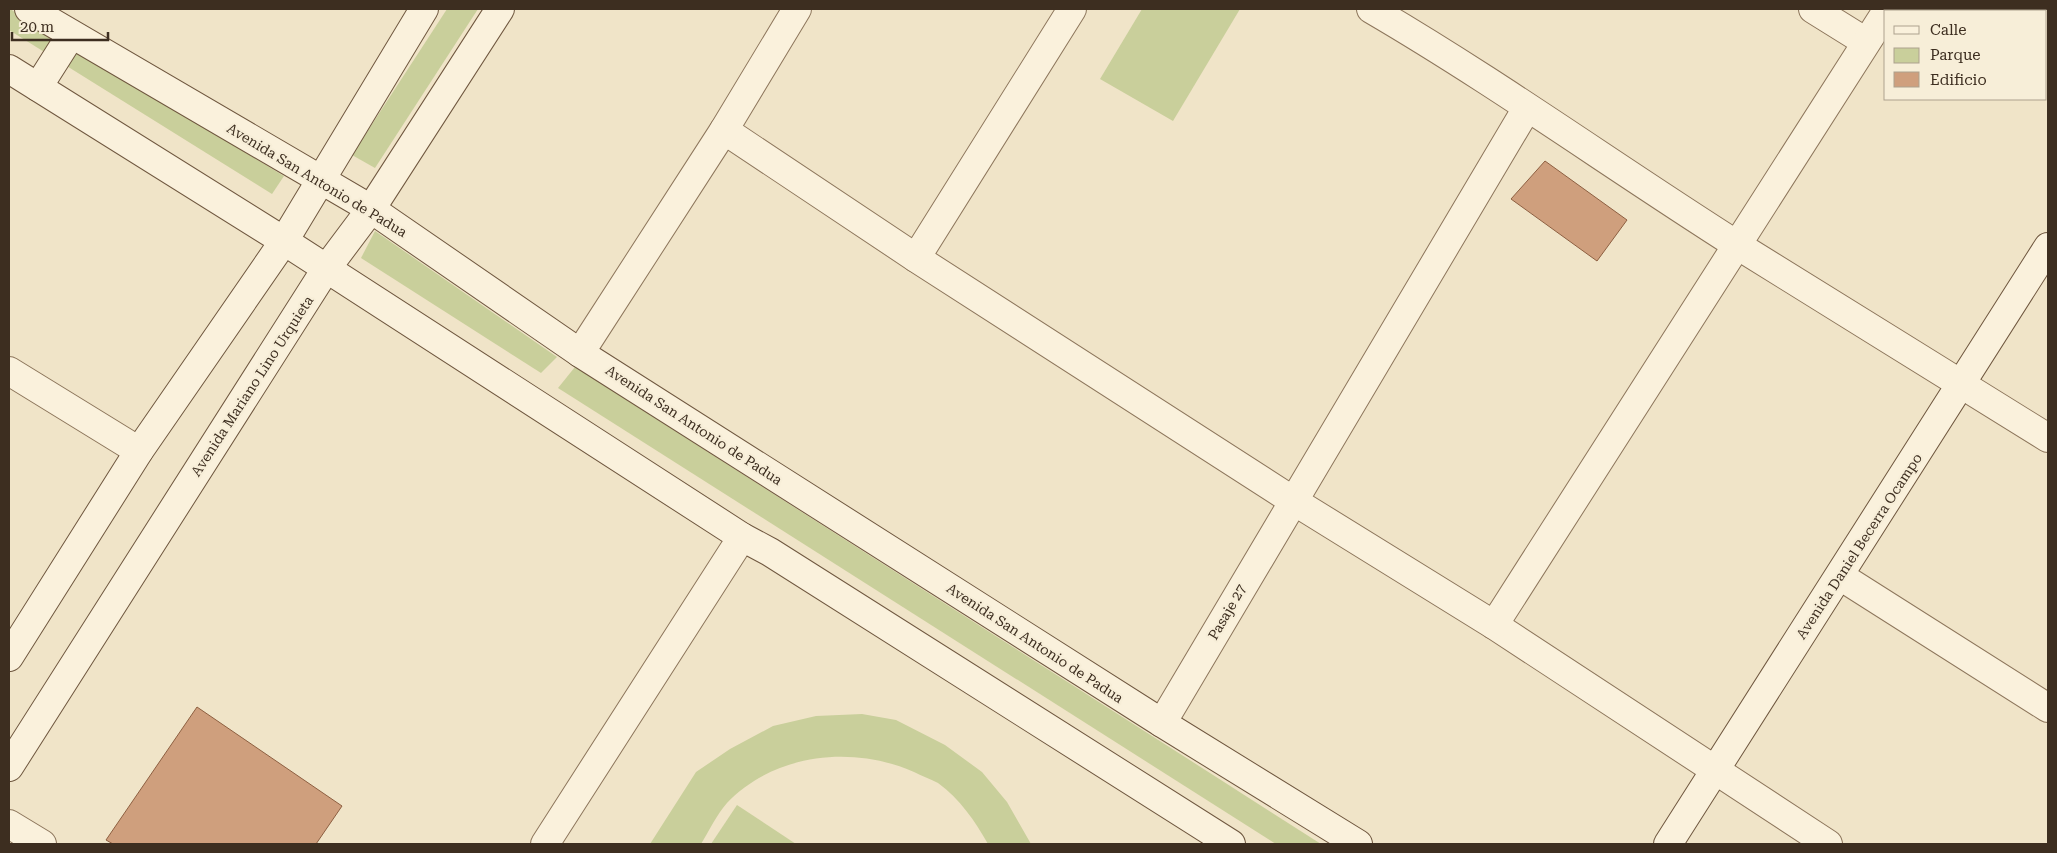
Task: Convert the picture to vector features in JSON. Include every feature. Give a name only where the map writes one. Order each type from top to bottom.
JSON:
[{"type":"street","name":"Avenida San Antonio de Padua","points":[[28,9],[71,36],[370,209],[580,353],[1162,723],[1358,844]]},
{"type":"street","points":[[9,657],[139,451],[284,241],[424,9]]},
{"type":"street","name":"Avenida Mariano Lino Urquieta","points":[[9,767],[326,269],[370,209],[500,9]]},
{"type":"street","points":[[580,353],[724,130],[797,9]]},
{"type":"street","points":[[916,258],[1072,9]]},
{"type":"street","points":[[1371,9],[1450,55],[1527,108],[1737,245],[2048,438]]},
{"type":"street","points":[[1813,9],[1866,42]]},
{"type":"street","points":[[1494,626],[1884,15]]},
{"type":"street","points":[[38,87],[71,36]]},
{"type":"street","points":[[9,69],[284,241],[742,537],[770,552],[1231,844]]},
{"type":"street","name":"Pasaje 27","points":[[1162,723],[1292,500],[1527,108]]},
{"type":"street","points":[[724,130],[916,258],[1292,500],[1494,626],[1828,844]]},
{"type":"street","name":"Avenida Daniel Becerra Ocampo","points":[[1668,844],[2048,247]]},
{"type":"street","points":[[9,372],[139,451]]},
{"type":"street","points":[[545,844],[742,537]]},
{"type":"street","points":[[1840,576],[2048,708]]},
{"type":"street","points":[[9,824],[42,844]]},
{"type":"green space","points":[[9,9],[284,176],[272,194],[9,30]]},
{"type":"green space","points":[[447,9],[478,9],[375,168],[352,155]]},
{"type":"green space","points":[[1142,9],[1240,9],[1173,121],[1100,79]]},
{"type":"green space","points":[[375,231],[557,357],[541,373],[361,258]]},
{"type":"green space","points":[[575,367],[1321,844],[1276,844],[558,388]]},
{"type":"green space","points":[[862,714],[896,720],[945,745],[982,772],[1007,802],[1031,844],[988,844],[966,811],[938,783],[890,764],[866,758],[841,757],[791,764],[768,773],[746,786],[723,807],[701,844],[650,844],[696,772],[730,749],[773,726],[816,716]]},
{"type":"green space","points":[[737,805],[796,844],[711,844]]},
{"type":"building","points":[[1545,161],[1627,220],[1597,261],[1511,199]]},
{"type":"building","points":[[197,707],[342,806],[316,844],[113,844],[106,840]]}]
